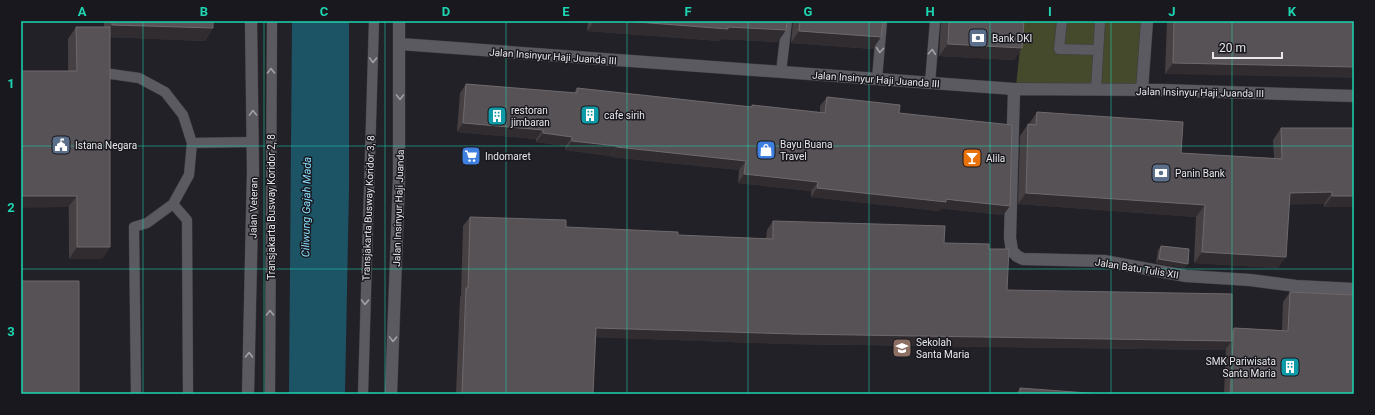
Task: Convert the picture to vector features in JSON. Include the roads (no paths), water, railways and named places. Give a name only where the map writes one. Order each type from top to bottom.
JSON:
[{"type":"street","name":"Jalan Veteran","points":[[248,394],[253,142],[251,21]]},
{"type":"street","name":"Jalan Insinyur Haji Juanda","points":[[391,394],[399,179],[399,21]]},
{"type":"street","points":[[1142,90],[1146,21]]},
{"type":"street","name":"Jalan Insinyur Haji Juanda III","points":[[400,44],[1014,89],[1142,90],[1354,96]]},
{"type":"street","name":"Jalan Batu Tulis XII","points":[[1014,89],[1010,238],[1012,251],[1017,256],[1023,258],[1052,260],[1104,261],[1186,276],[1250,280],[1296,286],[1354,289]]},
{"type":"lane","name":"Transjakarta Busway Koridor 2, 8","points":[[270,394],[272,21]]},
{"type":"lane","name":"Transjakarta Busway Koridor 3, 8","points":[[363,394],[374,21]]},
{"type":"lane","points":[[781,72],[787,21]]},
{"type":"lane","points":[[877,79],[882,21]]},
{"type":"lane","points":[[930,83],[935,21]]},
{"type":"lane","points":[[1062,21],[1059,49],[1098,50]]},
{"type":"lane","points":[[1096,90],[1100,21]]},
{"type":"lane","points":[[111,74],[140,78],[165,92],[183,115],[192,143],[189,175],[173,204],[147,223],[134,227],[136,394]]},
{"type":"lane","points":[[192,143],[253,142]]},
{"type":"lane","points":[[173,204],[187,220],[188,394]]},
{"type":"water","name":"Ciliwung Gajah Mada","points":[[292,21],[349,21],[349,188],[345,394],[289,394]]},
{"type":"place","name":"Bank DKI","points":[[978,38]]},
{"type":"place","name":"cafe sirih","points":[[590,115]]},
{"type":"place","name":"restoran jimbaran","points":[[497,116]]},
{"type":"place","name":"Istana Negara","points":[[61,145]]},
{"type":"place","name":"Bayu Buana Travel","points":[[766,150]]},
{"type":"place","name":"Indomaret","points":[[471,156]]},
{"type":"place","name":"Alila","points":[[972,158]]},
{"type":"place","name":"Panin Bank","points":[[1161,173]]},
{"type":"place","name":"Sekolah Santa Maria","points":[[902,348]]},
{"type":"place","name":"SMK Pariwisata Santa Maria","points":[[1290,367]]}]
